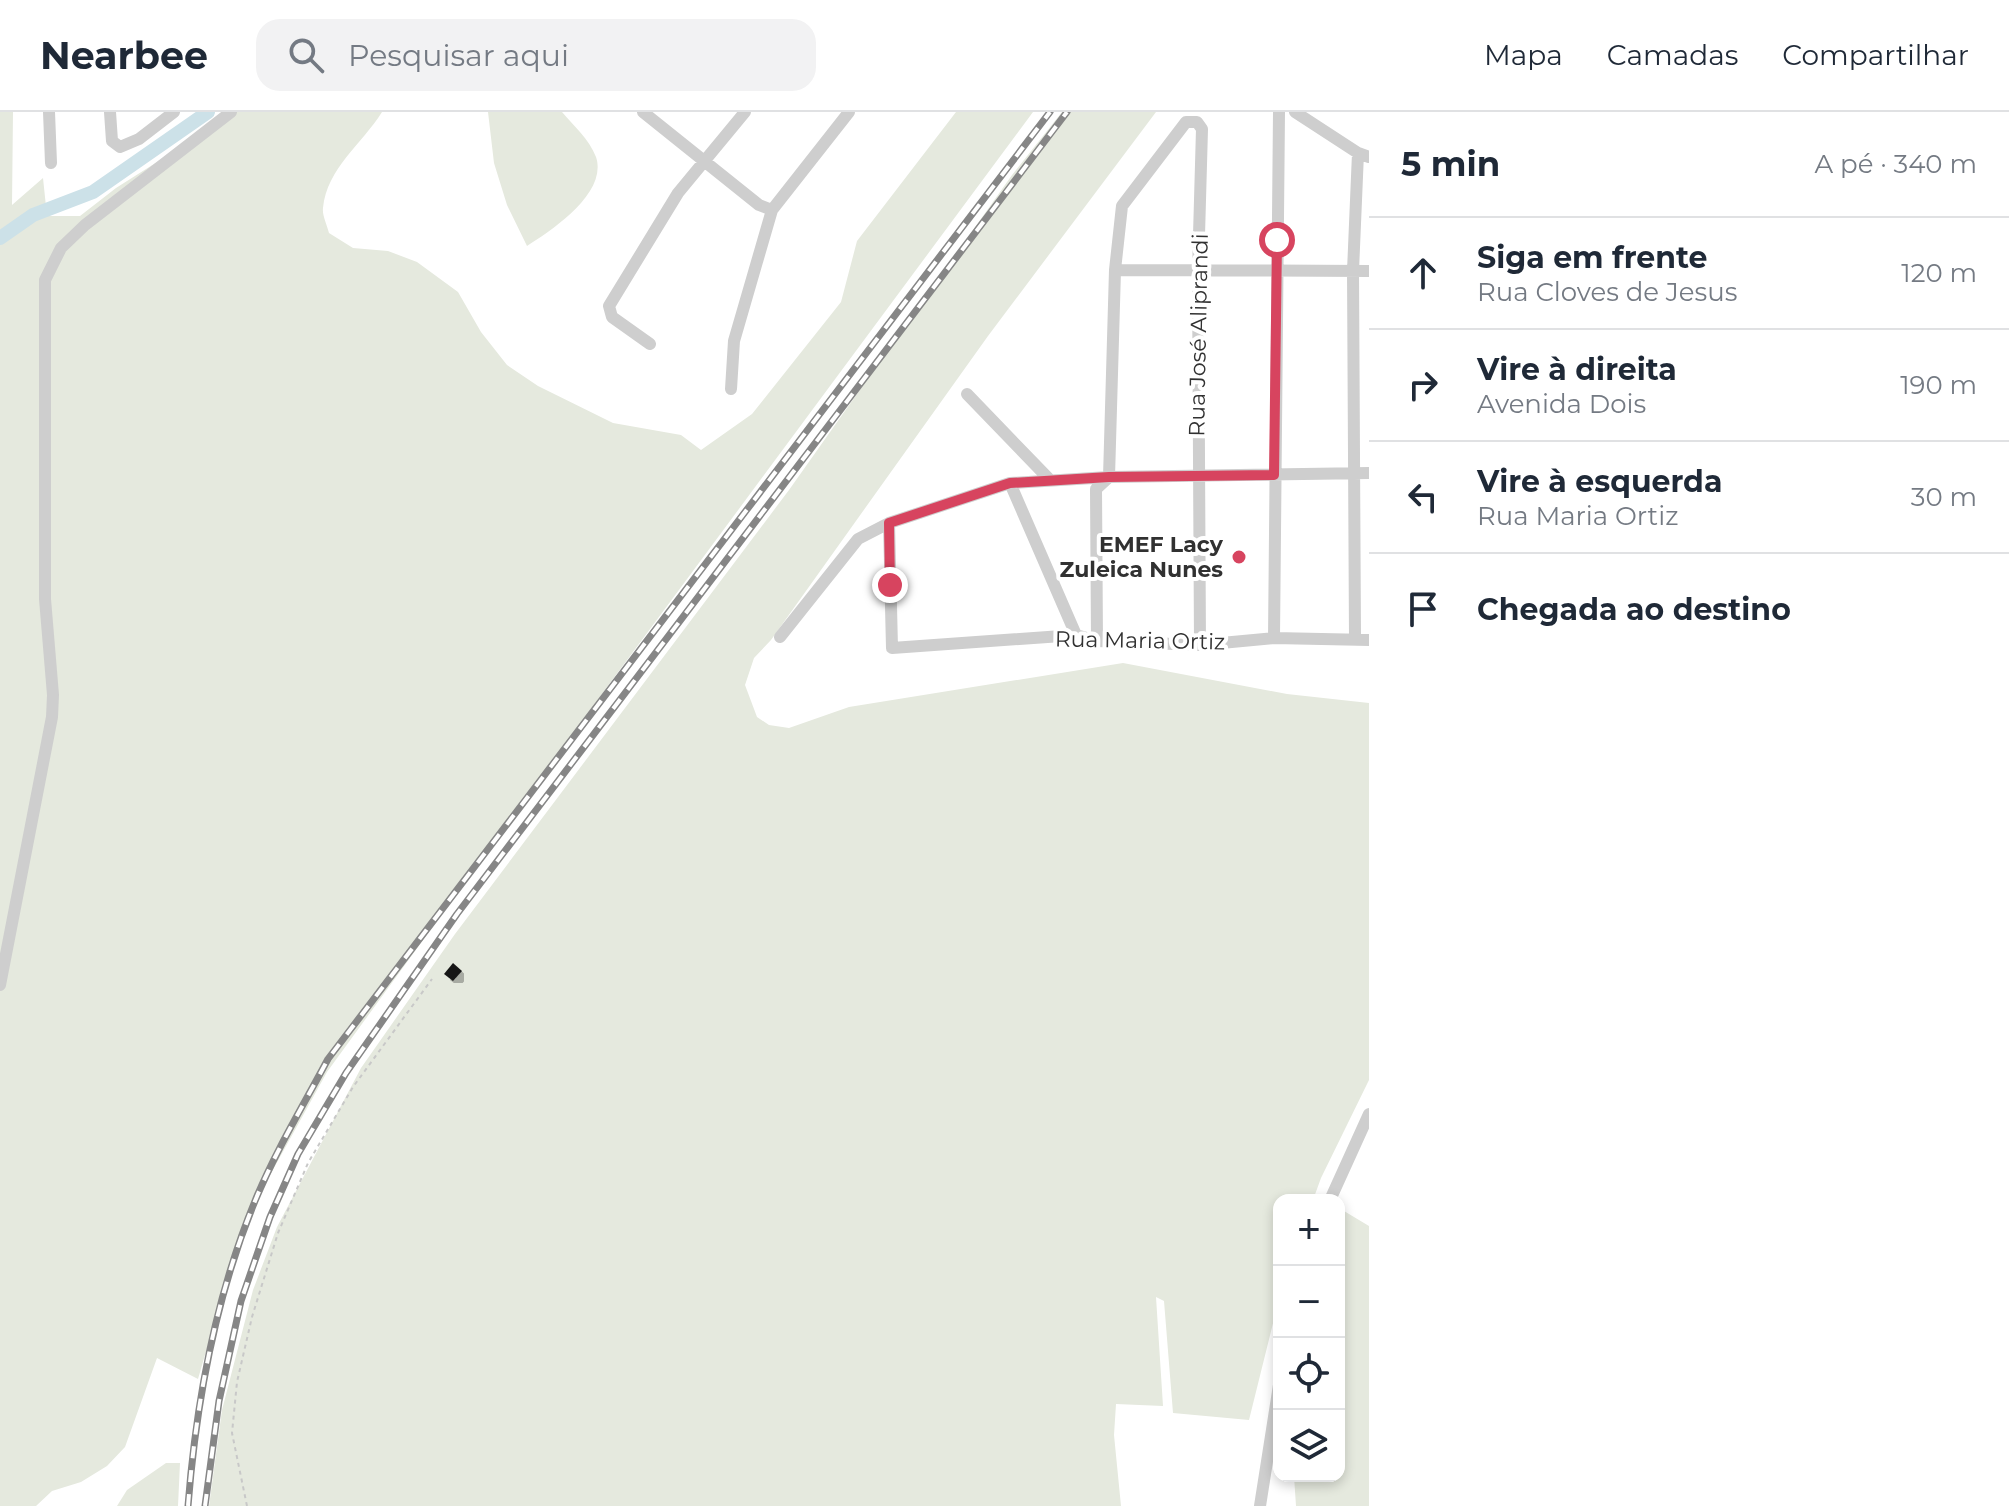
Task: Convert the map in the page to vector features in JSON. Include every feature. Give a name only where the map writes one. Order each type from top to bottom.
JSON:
[{"type":"street","points":[[49,112],[51,163]]},
{"type":"street","points":[[110,112],[109,132],[114,145],[120,147],[128,146],[168,114]]},
{"type":"street","points":[[0,985],[52,717],[44,565],[45,280],[61,248],[85,225],[231,112]]},
{"type":"street","points":[[643,112],[759,205],[772,210]]},
{"type":"street","points":[[650,344],[612,317],[609,306],[678,193],[745,112]]},
{"type":"street","points":[[731,389],[734,341],[772,210],[849,112]]},
{"type":"street","points":[[1274,638],[1279,112]]},
{"type":"street","points":[[1295,112],[1364,155],[1353,271],[1355,638]]},
{"type":"street","name":"Rua José Aliprandi","points":[[1115,270],[1122,206],[1186,122],[1197,122],[1202,129],[1197,476],[1200,645]]},
{"type":"street","points":[[1097,641],[1096,489],[1109,477],[1115,270],[1369,271]]},
{"type":"street","points":[[967,394],[1050,480]]},
{"type":"street","points":[[780,637],[858,539],[889,523],[1010,483],[1109,477],[1369,473]]},
{"type":"street","points":[[1010,483],[1076,635]]},
{"type":"street","name":"Rua Maria Ortiz","points":[[889,523],[892,648],[1076,635],[1097,641],[1200,645],[1274,638],[1369,640]]},
{"type":"street","points":[[1333,1194],[1369,1114]]},
{"type":"street","points":[[1260,1506],[1275,1410]]},
{"type":"path","points":[[247,1506],[232,1433],[237,1382],[252,1317],[278,1233],[308,1163],[353,1087],[432,979]]},
{"type":"shaded area","points":[[0,112],[13,112],[12,205],[43,178],[47,216],[80,216],[116,188],[236,112],[382,112],[331,181],[323,211],[329,233],[353,248],[388,251],[417,262],[458,292],[481,332],[507,365],[538,386],[613,423],[681,435],[701,450],[752,414],[841,302],[857,241],[956,112],[1033,112],[610,683],[327,1072],[243,1224],[198,1379],[157,1358],[125,1447],[107,1466],[81,1482],[52,1491],[36,1506],[0,1506]]},
{"type":"shaded area","points":[[488,112],[562,112],[596,157],[598,171],[586,197],[563,220],[527,246],[507,205],[494,163]]},
{"type":"shaded area","points":[[1062,112],[1156,112],[988,336],[771,640],[754,658],[745,685],[757,717],[769,725],[789,728],[849,707],[1123,663],[1287,694],[1369,703],[1369,1080],[1315,1194],[1273,1194],[1273,1323],[1249,1420],[1173,1413],[1164,1301],[1156,1297],[1163,1406],[1116,1404],[1114,1435],[1121,1506],[209,1506],[222,1410],[253,1290],[277,1227],[361,1068],[455,934],[789,490],[1012,175]]},
{"type":"shaded area","points":[[1345,1212],[1369,1226],[1369,1506],[1296,1506],[1294,1482],[1345,1482]]},
{"type":"shaded area","points":[[166,1463],[180,1463],[178,1506],[117,1506],[127,1490]]},
{"type":"building","points":[[453,963],[462,971],[453,981],[444,974]]},
{"type":"waterway","points":[[0,238],[33,215],[93,192],[208,112]]},
{"type":"railway","points":[[188,1506],[202,1390],[229,1275],[263,1183],[328,1059],[1050,112]]},
{"type":"railway","points":[[205,1506],[219,1401],[241,1301],[270,1217],[298,1154],[346,1073],[457,914],[1067,112]]},
{"type":"place","name":"EMEF Lacy Zuleica Nunes","points":[[1239,557]]},
{"type":"route","points":[[890,585],[889,523],[1010,483],[1109,477],[1274,475],[1277,240]]}]
